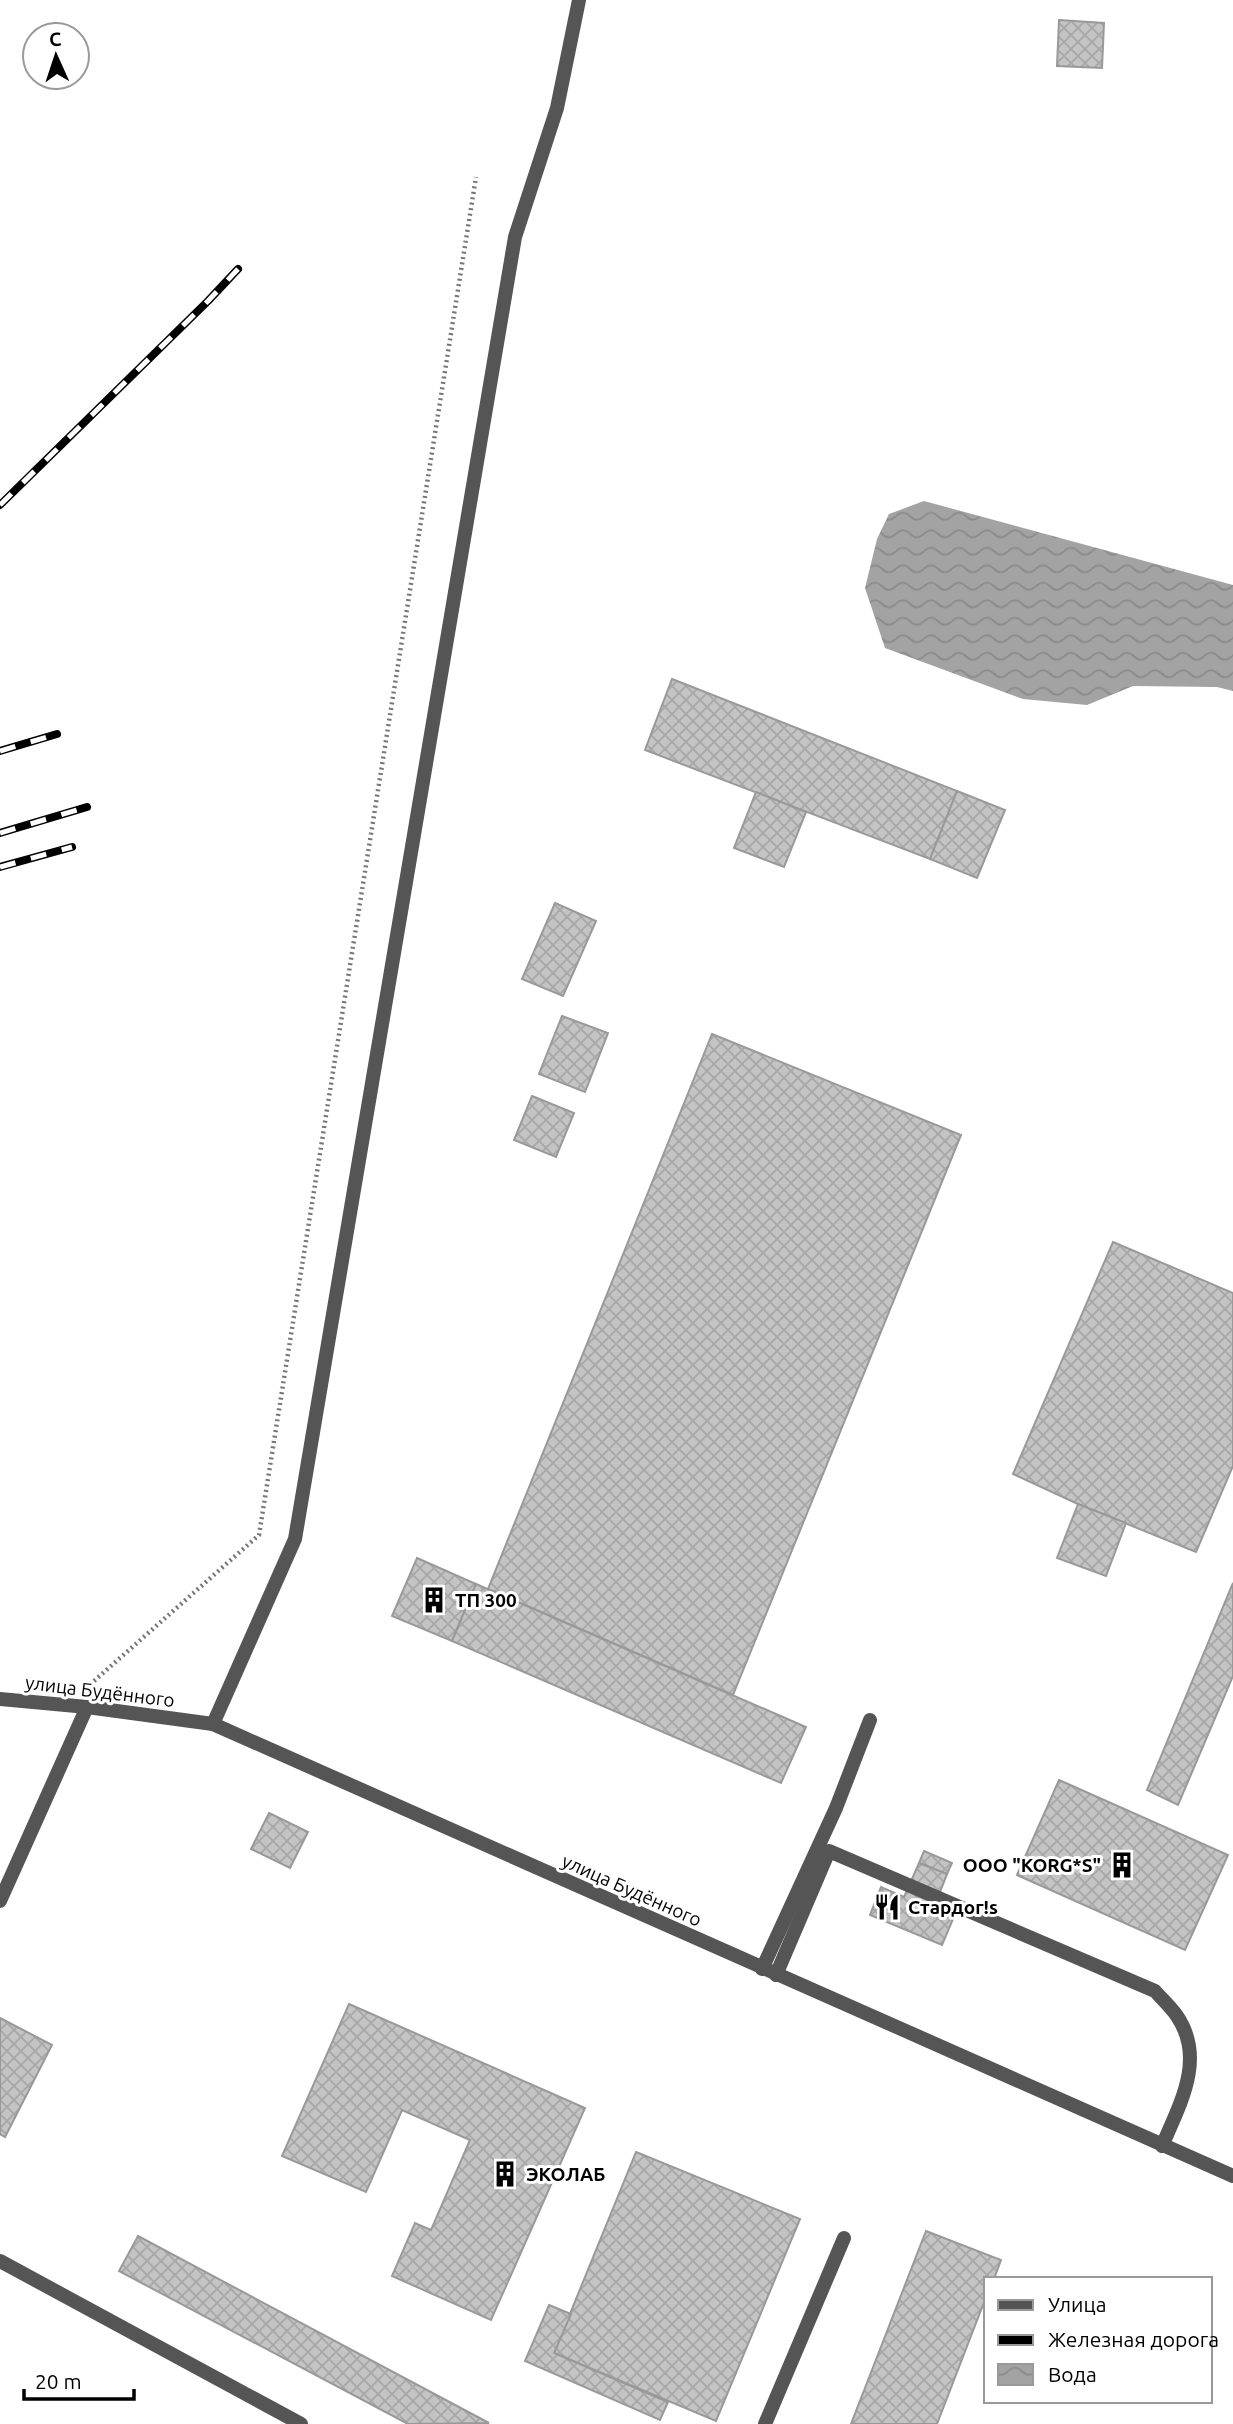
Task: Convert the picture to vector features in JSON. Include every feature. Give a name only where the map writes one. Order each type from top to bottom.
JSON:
[{"type":"street","points":[[213,1724],[295,1539],[515,237],[557,108],[579,0]]},
{"type":"street","name":"улица Будённого","points":[[0,1699],[88,1707],[213,1724],[1233,2176]]},
{"type":"street","points":[[0,1901],[88,1707]]},
{"type":"street","points":[[762,1969],[836,1808],[870,1720]]},
{"type":"street","points":[[776,1975],[829,1851],[1155,1991],[1177,2015],[1189,2041],[1190,2053],[1188,2087],[1162,2146]]},
{"type":"street","points":[[765,2424],[844,2238]]},
{"type":"street","points":[[0,2262],[301,2424]]},
{"type":"path","points":[[91,1683],[259,1535],[476,177]]},
{"type":"water","points":[[924,501],[1233,585],[1233,691],[1217,687],[1133,686],[1087,705],[1023,699],[885,648],[865,588],[877,539],[889,514]]},
{"type":"building","points":[[1059,20],[1104,23],[1102,68],[1057,66]]},
{"type":"building","points":[[672,679],[957,791],[930,859],[645,750]]},
{"type":"building","points":[[957,791],[1005,810],[977,878],[930,859]]},
{"type":"building","points":[[756,792],[806,812],[784,867],[734,848]]},
{"type":"building","points":[[555,903],[596,921],[563,996],[522,979]]},
{"type":"building","points":[[562,1016],[608,1033],[585,1092],[539,1074]]},
{"type":"building","points":[[712,1034],[961,1135],[733,1695],[488,1589]]},
{"type":"building","points":[[532,1096],[574,1113],[556,1157],[514,1140]]},
{"type":"building","points":[[1113,1242],[1233,1293],[1233,1466],[1196,1552],[1078,1504],[1013,1474]]},
{"type":"building","points":[[1078,1504],[1126,1523],[1106,1576],[1057,1558]]},
{"type":"building","name":"ТП 300","points":[[417,1558],[476,1584],[452,1641],[392,1616]]},
{"type":"building","points":[[1233,1583],[1233,1676],[1178,1805],[1147,1790]]},
{"type":"building","points":[[476,1584],[806,1727],[781,1783],[452,1641]]},
{"type":"building","name":"ООО \"KORG*S\"","points":[[1059,1780],[1228,1855],[1185,1950],[1017,1875]]},
{"type":"building","points":[[269,1813],[308,1832],[290,1868],[251,1849]]},
{"type":"building","points":[[924,1851],[952,1863],[947,1874],[919,1863]]},
{"type":"building","points":[[919,1863],[947,1874],[933,1910],[953,1919],[942,1945],[870,1915],[881,1887],[904,1897]]},
{"type":"building","name":"ЭКОЛАБ","points":[[349,2004],[585,2108],[491,2320],[392,2276],[415,2223],[431,2230],[470,2140],[402,2110],[366,2192],[282,2156]]},
{"type":"building","points":[[0,2018],[52,2045],[5,2137],[0,2134]]},
{"type":"building","points":[[636,2152],[800,2219],[716,2421],[554,2353]]},
{"type":"building","points":[[926,2231],[1001,2260],[995,2277],[984,2277],[984,2302],[937,2424],[851,2424]]},
{"type":"building","points":[[138,2236],[489,2423],[408,2424],[119,2271]]},
{"type":"building","points":[[549,2305],[571,2314],[554,2353],[668,2402],[660,2420],[525,2361]]},
{"type":"railway","points":[[0,505],[238,269]]},
{"type":"railway","points":[[0,751],[57,734]]},
{"type":"railway","points":[[0,833],[87,807]]},
{"type":"railway","points":[[0,867],[72,847]]},
{"type":"place","name":"ТП 300","points":[[434,1600]]},
{"type":"place","name":"ООО \"KORG*S\"","points":[[1122,1865]]},
{"type":"place","name":"Стардог!s","points":[[887,1907]]},
{"type":"place","name":"ЭКОЛАБ","points":[[505,2174]]}]
